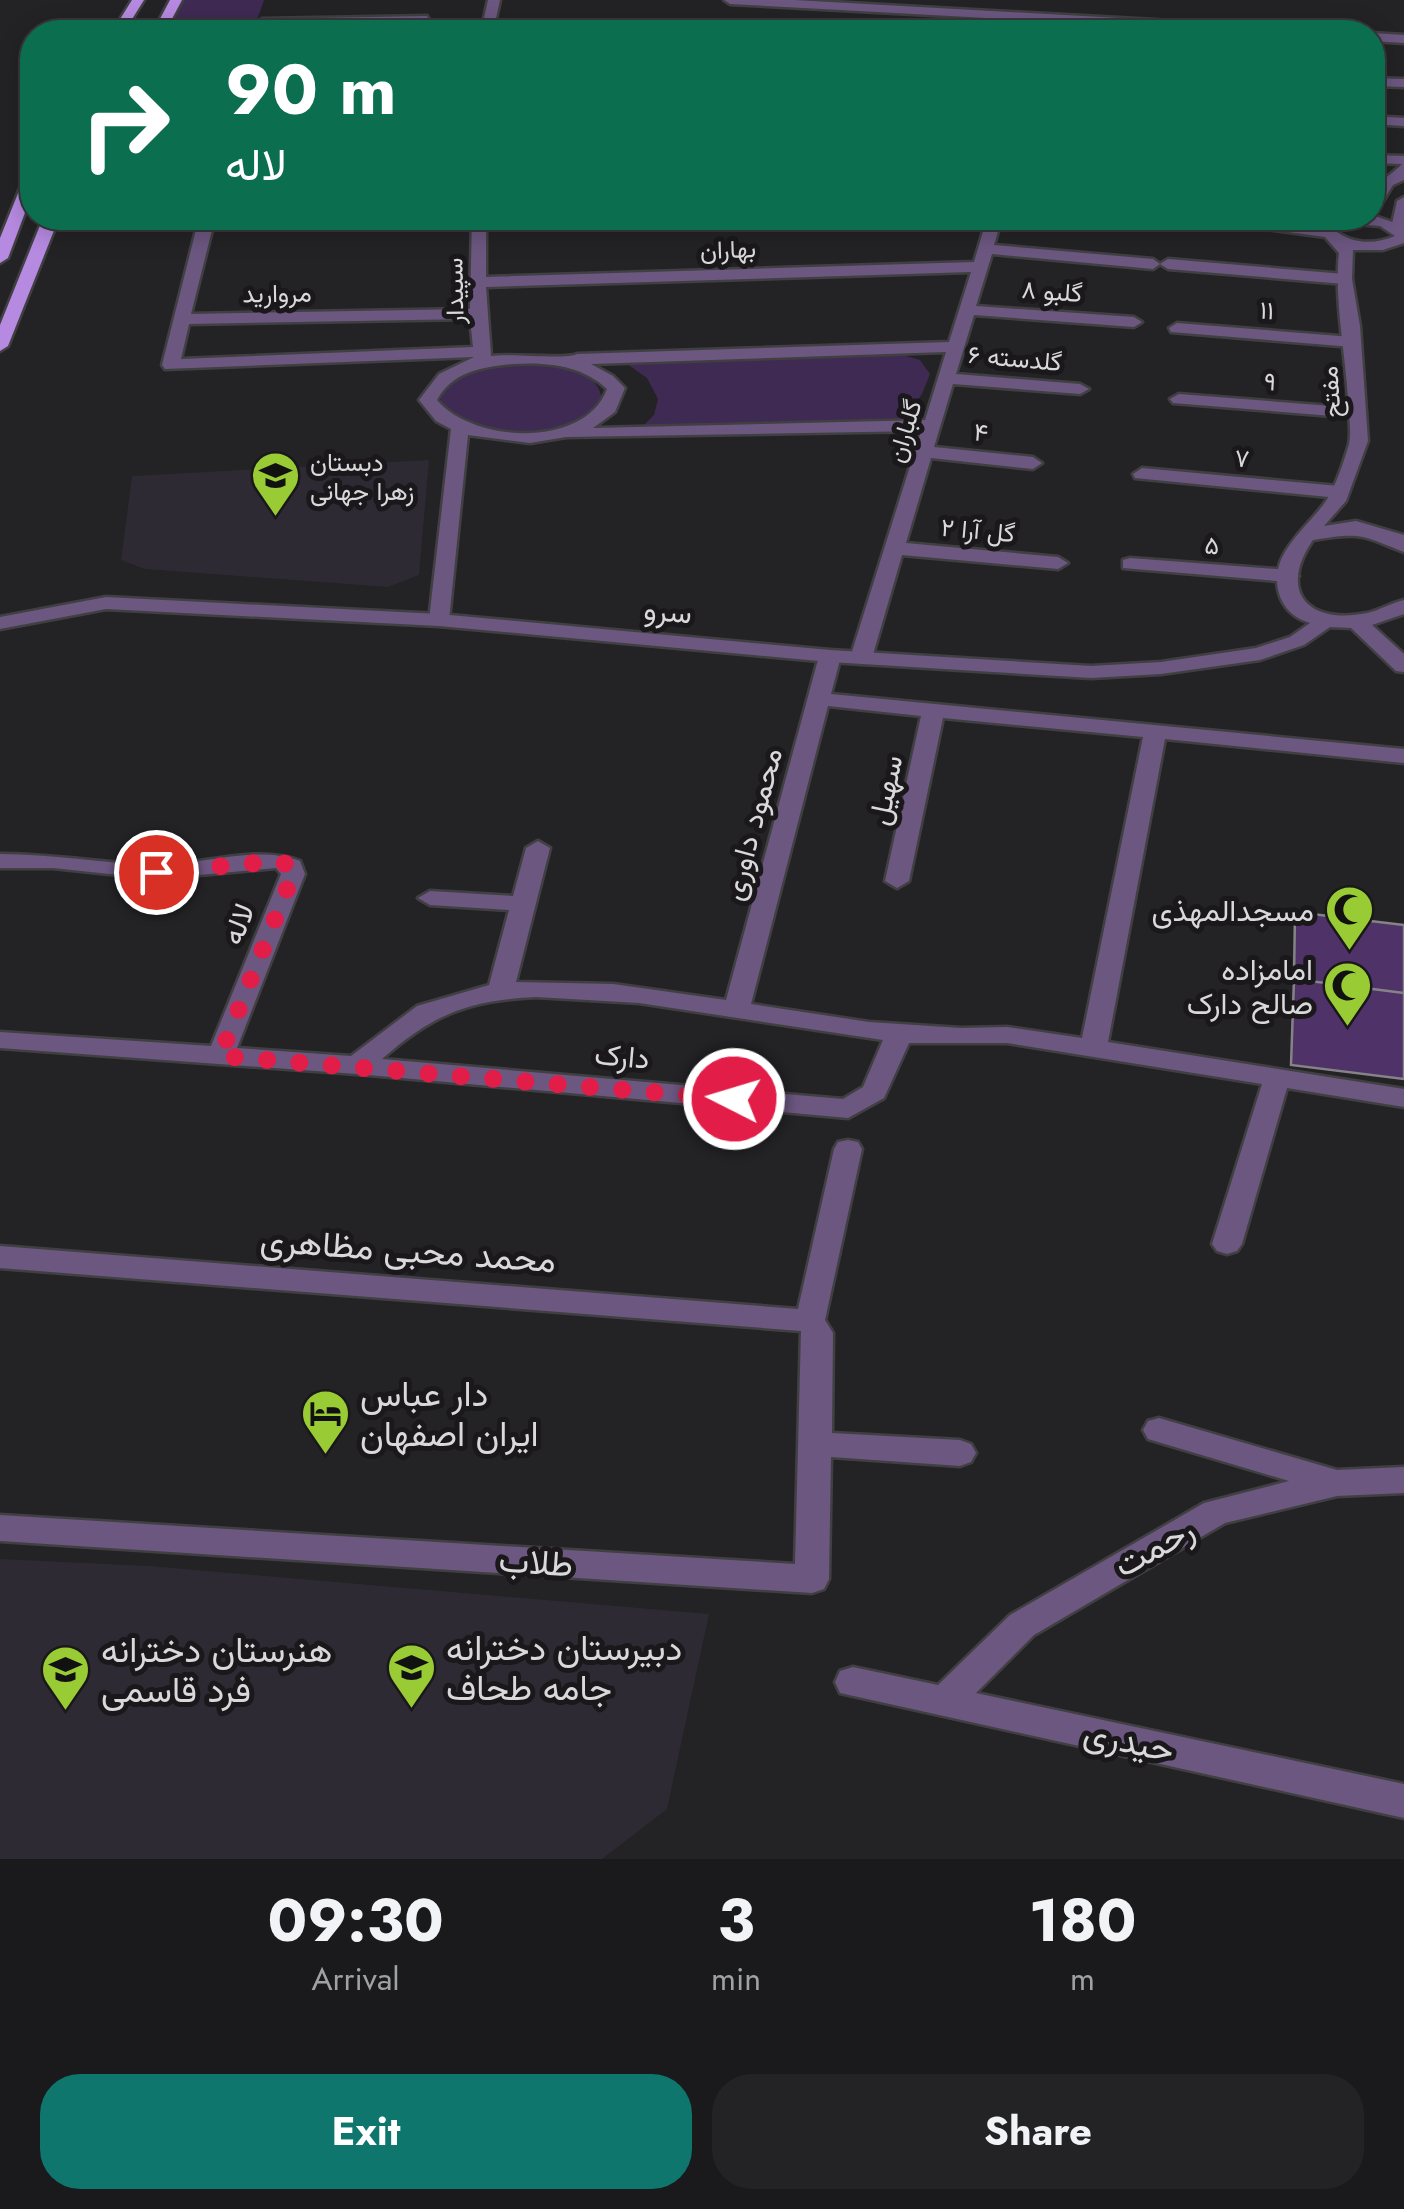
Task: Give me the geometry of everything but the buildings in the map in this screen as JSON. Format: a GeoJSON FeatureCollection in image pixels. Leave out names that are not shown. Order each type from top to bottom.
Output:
{"type":"FeatureCollection","features":[{"type":"Feature","properties":{"kind":"main road"},"geometry":{"type":"LineString","coordinates":[[0,258],[20,207]]}},
{"type":"Feature","properties":{"kind":"main road"},"geometry":{"type":"LineString","coordinates":[[0,346],[45,230]]}},
{"type":"Feature","properties":{"kind":"street"},"geometry":{"type":"LineString","coordinates":[[730,0],[980,20]]}},
{"type":"Feature","properties":{"kind":"street"},"geometry":{"type":"LineString","coordinates":[[1298,230],[1370,246],[1402,237],[1404,201]]}},
{"type":"Feature","properties":{"kind":"street"},"geometry":{"type":"LineString","coordinates":[[204,230],[171,364],[558,360],[954,347]]}},
{"type":"Feature","properties":{"kind":"street","name":"سپیدار"},"geometry":{"type":"LineString","coordinates":[[478,230],[482,358]]}},
{"type":"Feature","properties":{"kind":"street","name":"گلباران"},"geometry":{"type":"LineString","coordinates":[[861,658],[991,230]]}},
{"type":"Feature","properties":{"kind":"street"},"geometry":{"type":"LineString","coordinates":[[1328,230],[1329,235]]}},
{"type":"Feature","properties":{"kind":"street","name":"مفتح"},"geometry":{"type":"LineString","coordinates":[[1290,576],[1289,562],[1338,492],[1359,441],[1344,279],[1347,252],[1329,235]]}},
{"type":"Feature","properties":{"kind":"street","name":"بهاران"},"geometry":{"type":"LineString","coordinates":[[478,282],[982,258],[1160,264],[1344,279]]}},
{"type":"Feature","properties":{"kind":"street","name":"گلبو ۸"},"geometry":{"type":"LineString","coordinates":[[966,310],[1134,322]]}},
{"type":"Feature","properties":{"kind":"street","name":"مروارید"},"geometry":{"type":"LineString","coordinates":[[182,320],[478,314]]}},
{"type":"Feature","properties":{"kind":"street","name":"۱۱"},"geometry":{"type":"LineString","coordinates":[[1177,328],[1352,342]]}},
{"type":"Feature","properties":{"kind":"street"},"geometry":{"type":"LineString","coordinates":[[482,358],[446,376],[432,387],[428,400],[432,412],[460,428],[496,436],[933,426]]}},
{"type":"Feature","properties":{"kind":"street"},"geometry":{"type":"LineString","coordinates":[[546,435],[583,426],[605,415],[616,402],[616,388],[605,376],[558,360]]}},
{"type":"Feature","properties":{"kind":"street","name":"گلدسته ۶"},"geometry":{"type":"LineString","coordinates":[[946,378],[1080,389]]}},
{"type":"Feature","properties":{"kind":"street","name":"۹"},"geometry":{"type":"LineString","coordinates":[[1179,398],[1357,413]]}},
{"type":"Feature","properties":{"kind":"street"},"geometry":{"type":"LineString","coordinates":[[439,620],[460,428]]}},
{"type":"Feature","properties":{"kind":"street","name":"۴"},"geometry":{"type":"LineString","coordinates":[[924,452],[1033,462]]}},
{"type":"Feature","properties":{"kind":"street","name":"۷"},"geometry":{"type":"LineString","coordinates":[[1142,474],[1338,492]]}},
{"type":"Feature","properties":{"kind":"street"},"geometry":{"type":"LineString","coordinates":[[1306,535],[1356,526],[1404,542]]}},
{"type":"Feature","properties":{"kind":"street","name":"گل آرا ۲"},"geometry":{"type":"LineString","coordinates":[[894,548],[1058,562]]}},
{"type":"Feature","properties":{"kind":"street","name":"۵"},"geometry":{"type":"LineString","coordinates":[[1130,564],[1290,576]]}},
{"type":"Feature","properties":{"kind":"street"},"geometry":{"type":"LineString","coordinates":[[1290,576],[1289,594],[1298,609],[1323,622],[1359,624],[1404,606]]}},
{"type":"Feature","properties":{"kind":"street","name":"سرو"},"geometry":{"type":"LineString","coordinates":[[0,623],[106,602],[439,620],[830,656],[1091,672],[1160,668],[1260,654],[1297,641],[1323,622]]}},
{"type":"Feature","properties":{"kind":"street"},"geometry":{"type":"LineString","coordinates":[[1359,624],[1404,666]]}},
{"type":"Feature","properties":{"kind":"street","name":"محمود داوری"},"geometry":{"type":"LineString","coordinates":[[737,1008],[830,656]]}},
{"type":"Feature","properties":{"kind":"street"},"geometry":{"type":"LineString","coordinates":[[818,699],[1404,756]]}},
{"type":"Feature","properties":{"kind":"street","name":"سهیل"},"geometry":{"type":"LineString","coordinates":[[896,881],[933,710]]}},
{"type":"Feature","properties":{"kind":"street"},"geometry":{"type":"LineString","coordinates":[[1093,1049],[1155,733]]}},
{"type":"Feature","properties":{"kind":"street"},"geometry":{"type":"LineString","coordinates":[[501,988],[538,848]]}},
{"type":"Feature","properties":{"kind":"street","name":"لاله"},"geometry":{"type":"LineString","coordinates":[[0,860],[54,861],[156,872],[278,861],[292,866],[293,874],[220,1056]]}},
{"type":"Feature","properties":{"kind":"street"},"geometry":{"type":"LineString","coordinates":[[430,898],[524,904]]}},
{"type":"Feature","properties":{"kind":"street","name":"دارک"},"geometry":{"type":"LineString","coordinates":[[357,1065],[432,1008],[501,988],[592,990],[737,1008],[899,1035],[959,1039],[1008,1035],[1404,1098]]}},
{"type":"Feature","properties":{"kind":"street","name":"دارک"},"geometry":{"type":"LineString","coordinates":[[0,1040],[357,1065],[848,1109],[874,1092],[899,1035]]}},
{"type":"Feature","properties":{"kind":"street"},"geometry":{"type":"LineString","coordinates":[[1226,1244],[1277,1078]]}},
{"type":"Feature","properties":{"kind":"street"},"geometry":{"type":"LineString","coordinates":[[810,1320],[848,1149]]}},
{"type":"Feature","properties":{"kind":"street","name":"محمد محبی مظاهری"},"geometry":{"type":"LineString","coordinates":[[0,1257],[810,1320]]}},
{"type":"Feature","properties":{"kind":"street","name":"طلاب"},"geometry":{"type":"LineString","coordinates":[[0,1528],[812,1579],[818,1333],[810,1320]]}},
{"type":"Feature","properties":{"kind":"street"},"geometry":{"type":"LineString","coordinates":[[1159,1430],[1337,1483]]}},
{"type":"Feature","properties":{"kind":"street"},"geometry":{"type":"LineString","coordinates":[[815,1444],[960,1453]]}},
{"type":"Feature","properties":{"kind":"street","name":"رحمت"},"geometry":{"type":"LineString","coordinates":[[944,1702],[1022,1624],[1216,1512],[1337,1483],[1404,1480]]}},
{"type":"Feature","properties":{"kind":"street","name":"حیدری"},"geometry":{"type":"LineString","coordinates":[[853,1682],[1404,1801]]}},
{"type":"Feature","properties":{"kind":"shaded area"},"geometry":{"type":"Polygon","coordinates":[[[176,0],[264,0],[257,20],[165,20],[176,0]]]}},
{"type":"Feature","properties":{"kind":"shaded area"},"geometry":{"type":"Polygon","coordinates":[[[899,354],[920,360],[930,374],[922,394],[904,419],[642,427],[654,415],[658,399],[647,378],[627,364],[899,354]]]}},
{"type":"Feature","properties":{"kind":"shaded area"},"geometry":{"type":"Polygon","coordinates":[[[523,364],[582,373],[598,388],[602,399],[589,413],[570,423],[520,433],[471,426],[452,416],[440,401],[445,390],[463,375],[523,364]]]}},
{"type":"Feature","properties":{"kind":"shaded area","name":"دبستان زهرا جهانی"},"geometry":{"type":"Polygon","coordinates":[[[429,460],[419,575],[388,587],[145,569],[121,560],[132,476],[429,460]]]}},
{"type":"Feature","properties":{"kind":"shaded area","name":"دبیرستان دخترانه جامه طحاف"},"geometry":{"type":"Polygon","coordinates":[[[0,1559],[149,1566],[709,1614],[667,1809],[602,1859],[0,1859],[0,1559]]]}},
{"type":"Feature","properties":{"kind":"place","name":"دبستان زهرا جهانی"},"geometry":{"type":"Point","coordinates":[275,518]}},
{"type":"Feature","properties":{"kind":"place","name":"مسجدالمهذی"},"geometry":{"type":"Point","coordinates":[1349,952]}},
{"type":"Feature","properties":{"kind":"place","name":"امامزاده صالح دارک"},"geometry":{"type":"Point","coordinates":[1348,1028]}},
{"type":"Feature","properties":{"kind":"place","name":"دار عباس ایران اصفهان"},"geometry":{"type":"Point","coordinates":[325,1456]}},
{"type":"Feature","properties":{"kind":"place","name":"دبیرستان دخترانه جامه طحاف"},"geometry":{"type":"Point","coordinates":[411,1710]}},
{"type":"Feature","properties":{"kind":"place","name":"هنرستان دخترانه فرد قاسمی"},"geometry":{"type":"Point","coordinates":[66,1712]}},
{"type":"Feature","properties":{"kind":"route"},"geometry":{"type":"LineString","coordinates":[[156,872],[278,861],[292,866],[293,874],[220,1056],[734,1099]]}}]}
